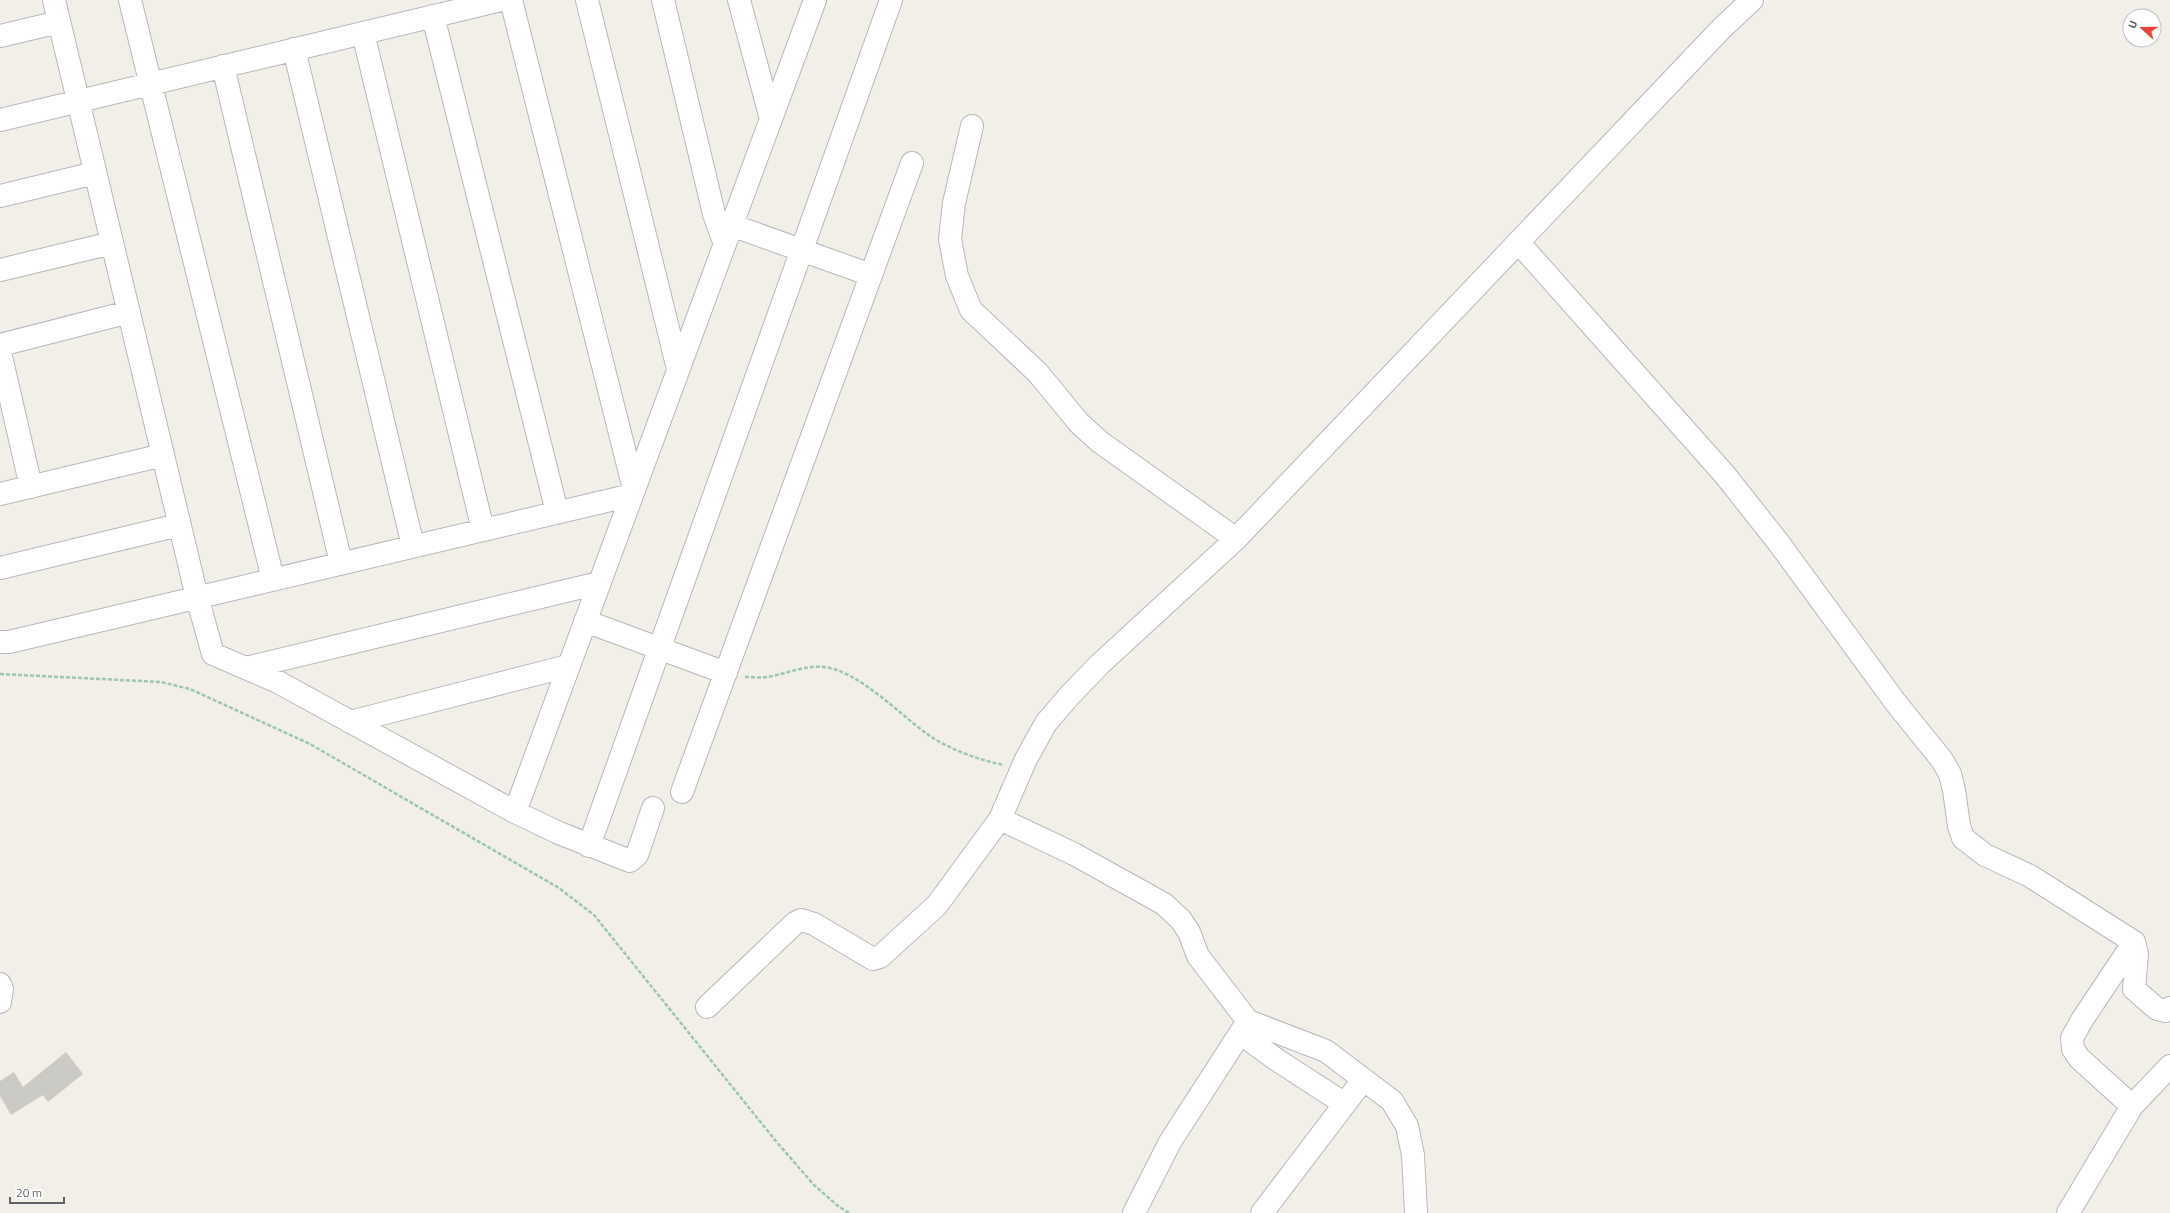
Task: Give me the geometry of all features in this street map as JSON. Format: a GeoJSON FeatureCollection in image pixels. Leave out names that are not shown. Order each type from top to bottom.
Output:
{"type":"FeatureCollection","features":[{"type":"Feature","properties":{"kind":"street"},"geometry":{"type":"LineString","coordinates":[[54,0],[197,597],[213,654],[278,682],[515,812],[589,846],[630,860],[634,859],[653,808]]}},
{"type":"Feature","properties":{"kind":"street"},"geometry":{"type":"LineString","coordinates":[[131,0],[273,579]]}},
{"type":"Feature","properties":{"kind":"street"},"geometry":{"type":"LineString","coordinates":[[0,120],[501,0]]}},
{"type":"Feature","properties":{"kind":"street"},"geometry":{"type":"LineString","coordinates":[[511,0],[633,492]]}},
{"type":"Feature","properties":{"kind":"street"},"geometry":{"type":"LineString","coordinates":[[587,0],[678,369]]}},
{"type":"Feature","properties":{"kind":"street"},"geometry":{"type":"LineString","coordinates":[[663,0],[714,214],[727,234],[802,250],[871,275]]}},
{"type":"Feature","properties":{"kind":"street"},"geometry":{"type":"LineString","coordinates":[[739,0],[771,119]]}},
{"type":"Feature","properties":{"kind":"street"},"geometry":{"type":"LineString","coordinates":[[515,812],[727,234],[815,0]]}},
{"type":"Feature","properties":{"kind":"street"},"geometry":{"type":"LineString","coordinates":[[589,846],[891,0]]}},
{"type":"Feature","properties":{"kind":"street"},"geometry":{"type":"LineString","coordinates":[[707,1007],[795,923],[801,920],[814,924],[868,958],[880,957],[937,905],[1000,819],[1022,768],[1046,723],[1070,695],[1100,664],[1236,539],[1519,244],[1722,28],[1752,0]]}},
{"type":"Feature","properties":{"kind":"street"},"geometry":{"type":"LineString","coordinates":[[433,16],[557,512]]}},
{"type":"Feature","properties":{"kind":"street"},"geometry":{"type":"LineString","coordinates":[[0,36],[59,22]]}},
{"type":"Feature","properties":{"kind":"street"},"geometry":{"type":"LineString","coordinates":[[363,33],[483,530]]}},
{"type":"Feature","properties":{"kind":"street"},"geometry":{"type":"LineString","coordinates":[[294,49],[413,546]]}},
{"type":"Feature","properties":{"kind":"street"},"geometry":{"type":"LineString","coordinates":[[223,66],[341,563]]}},
{"type":"Feature","properties":{"kind":"street"},"geometry":{"type":"LineString","coordinates":[[972,126],[954,203],[950,239],[957,276],[971,310],[1038,373],[1078,423],[1100,442],[1236,539]]}},
{"type":"Feature","properties":{"kind":"street"},"geometry":{"type":"LineString","coordinates":[[682,792],[912,163]]}},
{"type":"Feature","properties":{"kind":"street"},"geometry":{"type":"LineString","coordinates":[[0,196],[95,173]]}},
{"type":"Feature","properties":{"kind":"street"},"geometry":{"type":"LineString","coordinates":[[0,270],[112,242]]}},
{"type":"Feature","properties":{"kind":"street"},"geometry":{"type":"LineString","coordinates":[[1519,244],[1725,475],[1778,542],[1896,704],[1942,760],[1950,774],[1953,784],[1959,826],[1963,838],[1985,855],[2030,876],[2134,942],[2137,954],[2134,989],[2157,1009],[2169,1011]]}},
{"type":"Feature","properties":{"kind":"street"},"geometry":{"type":"LineString","coordinates":[[0,344],[129,312]]}},
{"type":"Feature","properties":{"kind":"street"},"geometry":{"type":"LineString","coordinates":[[0,352],[8,418],[32,487]]}},
{"type":"Feature","properties":{"kind":"street"},"geometry":{"type":"LineString","coordinates":[[0,494],[163,455]]}},
{"type":"Feature","properties":{"kind":"street"},"geometry":{"type":"LineString","coordinates":[[0,642],[9,642],[483,530],[633,492]]}},
{"type":"Feature","properties":{"kind":"street"},"geometry":{"type":"LineString","coordinates":[[0,568],[180,525]]}},
{"type":"Feature","properties":{"kind":"street"},"geometry":{"type":"LineString","coordinates":[[246,668],[599,583]]}},
{"type":"Feature","properties":{"kind":"street"},"geometry":{"type":"LineString","coordinates":[[585,621],[726,673]]}},
{"type":"Feature","properties":{"kind":"street"},"geometry":{"type":"LineString","coordinates":[[350,722],[568,666]]}},
{"type":"Feature","properties":{"kind":"street"},"geometry":{"type":"LineString","coordinates":[[1000,819],[1074,854],[1164,904],[1181,920],[1189,932],[1198,956],[1244,1027],[1278,1060],[1345,1104]]}},
{"type":"Feature","properties":{"kind":"street"},"geometry":{"type":"LineString","coordinates":[[2132,1106],[2079,1058],[2073,1050],[2072,1038],[2082,1020],[2134,942]]}},
{"type":"Feature","properties":{"kind":"street"},"geometry":{"type":"LineString","coordinates":[[0,984],[2,989],[0,1002]]}},
{"type":"Feature","properties":{"kind":"street"},"geometry":{"type":"LineString","coordinates":[[1244,1027],[1326,1051],[1392,1101],[1407,1126],[1413,1155],[1416,1213]]}},
{"type":"Feature","properties":{"kind":"street"},"geometry":{"type":"LineString","coordinates":[[1134,1213],[1170,1142],[1244,1027]]}},
{"type":"Feature","properties":{"kind":"street"},"geometry":{"type":"LineString","coordinates":[[2068,1213],[2132,1106],[2170,1066]]}},
{"type":"Feature","properties":{"kind":"street"},"geometry":{"type":"LineString","coordinates":[[1262,1213],[1363,1080]]}},
{"type":"Feature","properties":{"kind":"path"},"geometry":{"type":"LineString","coordinates":[[726,673],[742,677],[767,677],[801,668],[823,667],[842,671],[879,696],[932,737],[961,751],[997,764],[1022,768]]}},
{"type":"Feature","properties":{"kind":"path"},"geometry":{"type":"LineString","coordinates":[[0,674],[166,683],[190,689],[310,744],[559,888],[594,915],[775,1140],[814,1185],[838,1206],[849,1213]]}},
{"type":"Feature","properties":{"kind":"building"},"geometry":{"type":"Polygon","coordinates":[[[66,1052],[83,1074],[48,1102],[43,1095],[11,1115],[0,1096],[0,1081],[14,1072],[23,1087],[66,1052]]]}}]}
